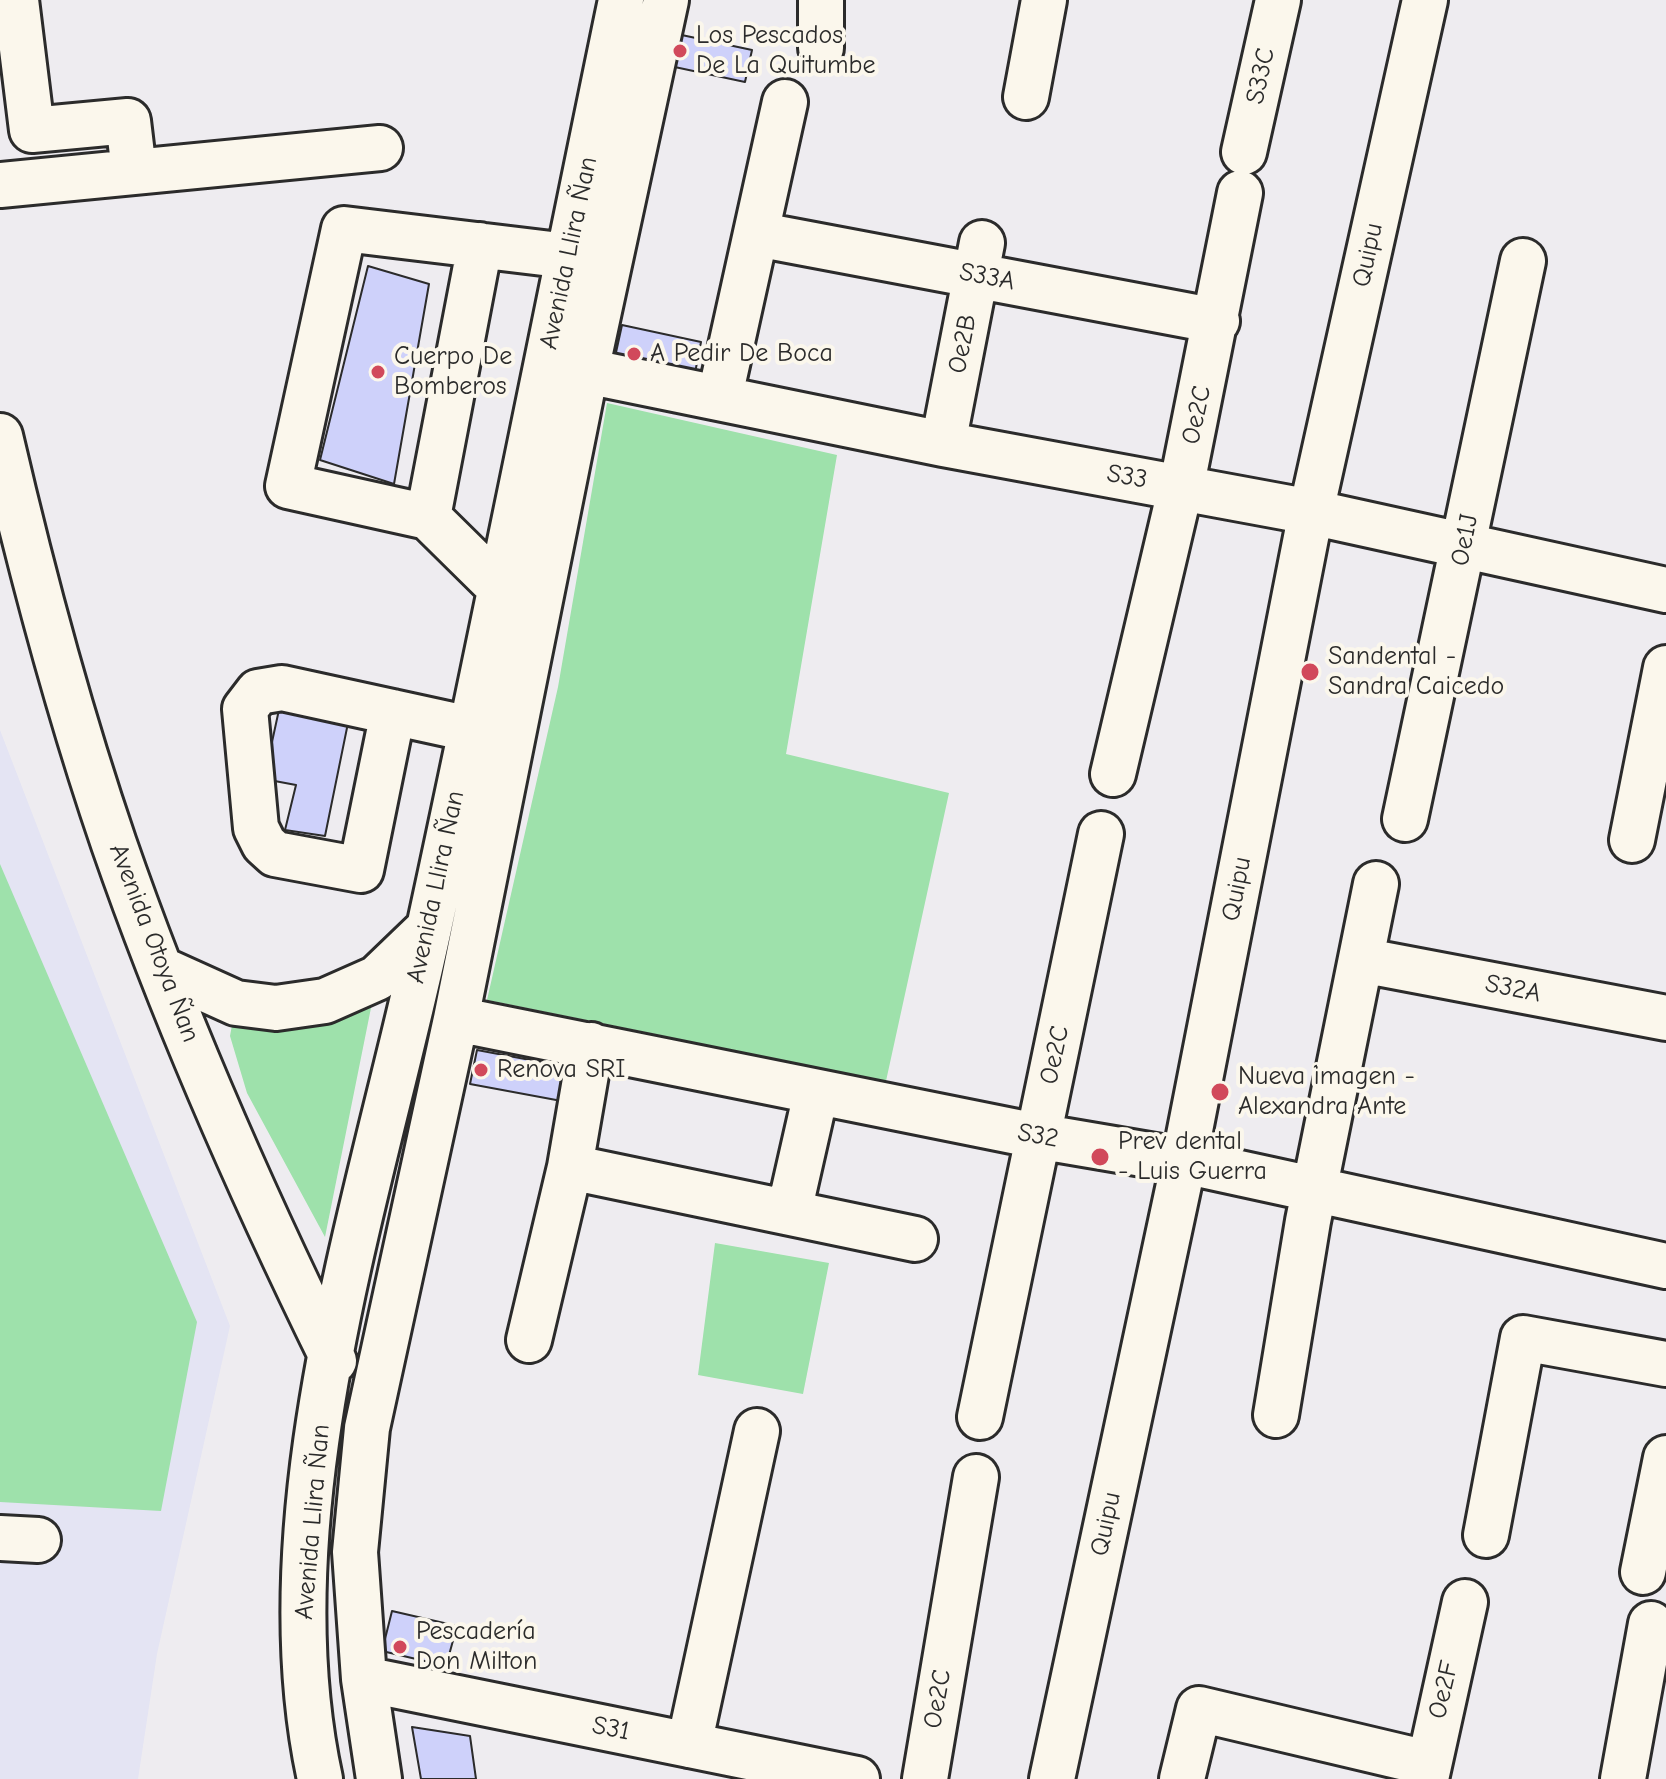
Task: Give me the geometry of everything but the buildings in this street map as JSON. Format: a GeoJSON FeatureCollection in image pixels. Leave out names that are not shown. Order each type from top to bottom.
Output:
{"type":"FeatureCollection","features":[{"type":"Feature","properties":{"kind":"street"},"geometry":{"type":"LineString","coordinates":[[16,0],[32,130],[128,121],[134,171]]}},
{"type":"Feature","properties":{"kind":"street","name":"Avenida Llira Ñan"},"geometry":{"type":"LineString","coordinates":[[379,1779],[364,1679],[355,1552],[367,1428],[456,1019],[586,371],[588,261],[621,0]]}},
{"type":"Feature","properties":{"kind":"street","name":"Avenida Llira Ñan"},"geometry":{"type":"LineString","coordinates":[[320,1779],[303,1668],[302,1587],[331,1354],[429,928],[499,587],[588,261],[666,0]]}},
{"type":"Feature","properties":{"kind":"street"},"geometry":{"type":"LineString","coordinates":[[821,0],[821,48]]}},
{"type":"Feature","properties":{"kind":"street"},"geometry":{"type":"LineString","coordinates":[[1026,97],[1044,0]]}},
{"type":"Feature","properties":{"kind":"street","name":"S33C"},"geometry":{"type":"LineString","coordinates":[[1242,173],[1278,0]]}},
{"type":"Feature","properties":{"kind":"street","name":"Quipu"},"geometry":{"type":"LineString","coordinates":[[1052,1779],[1184,1161],[1311,512],[1425,0]]}},
{"type":"Feature","properties":{"kind":"street"},"geometry":{"type":"LineString","coordinates":[[720,396],[785,102]]}},
{"type":"Feature","properties":{"kind":"street"},"geometry":{"type":"LineString","coordinates":[[0,185],[380,148]]}},
{"type":"Feature","properties":{"kind":"street","name":"Oe2C"},"geometry":{"type":"LineString","coordinates":[[1113,774],[1217,321],[1242,173]]}},
{"type":"Feature","properties":{"kind":"street"},"geometry":{"type":"LineString","coordinates":[[499,587],[428,517],[288,486],[344,229],[588,261]]}},
{"type":"Feature","properties":{"kind":"street","name":"S33A"},"geometry":{"type":"LineString","coordinates":[[756,234],[979,259],[1217,321]]}},
{"type":"Feature","properties":{"kind":"street"},"geometry":{"type":"LineString","coordinates":[[428,517],[480,245]]}},
{"type":"Feature","properties":{"kind":"street","name":"Oe2B"},"geometry":{"type":"LineString","coordinates":[[943,444],[979,259]]}},
{"type":"Feature","properties":{"kind":"street","name":"Oe1J"},"geometry":{"type":"LineString","coordinates":[[1405,819],[1523,261]]}},
{"type":"Feature","properties":{"kind":"street","name":"S33"},"geometry":{"type":"LineString","coordinates":[[586,371],[943,444],[1311,512],[1463,548],[1666,590]]}},
{"type":"Feature","properties":{"kind":"street","name":"Avenida Otoya Ñan"},"geometry":{"type":"LineString","coordinates":[[0,436],[33,578],[115,845],[227,1129],[367,1428]]}},
{"type":"Feature","properties":{"kind":"street"},"geometry":{"type":"LineString","coordinates":[[1632,840],[1666,668]]}},
{"type":"Feature","properties":{"kind":"street"},"geometry":{"type":"LineString","coordinates":[[393,712],[361,870],[275,854],[264,844],[256,828],[245,709],[258,692],[282,688],[393,712],[470,729]]}},
{"type":"Feature","properties":{"kind":"street","name":"Oe2C"},"geometry":{"type":"LineString","coordinates":[[980,1417],[1101,834]]}},
{"type":"Feature","properties":{"kind":"street"},"geometry":{"type":"LineString","coordinates":[[1276,1415],[1315,1189],[1376,884]]}},
{"type":"Feature","properties":{"kind":"street"},"geometry":{"type":"LineString","coordinates":[[163,970],[236,1003],[276,1008],[325,1001],[377,978],[429,928]]}},
{"type":"Feature","properties":{"kind":"street","name":"S32A"},"geometry":{"type":"LineString","coordinates":[[1361,960],[1666,1018]]}},
{"type":"Feature","properties":{"kind":"street","name":"S32"},"geometry":{"type":"LineString","coordinates":[[456,1019],[816,1093],[1184,1161],[1666,1266]]}},
{"type":"Feature","properties":{"kind":"street"},"geometry":{"type":"LineString","coordinates":[[529,1340],[570,1167],[591,1045]]}},
{"type":"Feature","properties":{"kind":"street"},"geometry":{"type":"LineString","coordinates":[[789,1212],[816,1093]]}},
{"type":"Feature","properties":{"kind":"street"},"geometry":{"type":"LineString","coordinates":[[570,1167],[915,1239]]}},
{"type":"Feature","properties":{"kind":"street"},"geometry":{"type":"LineString","coordinates":[[1486,1535],[1523,1338],[1666,1364]]}},
{"type":"Feature","properties":{"kind":"street"},"geometry":{"type":"LineString","coordinates":[[689,1745],[757,1431]]}},
{"type":"Feature","properties":{"kind":"street"},"geometry":{"type":"LineString","coordinates":[[1643,1572],[1666,1458]]}},
{"type":"Feature","properties":{"kind":"street","name":"Oe2C"},"geometry":{"type":"LineString","coordinates":[[925,1779],[976,1477]]}},
{"type":"Feature","properties":{"kind":"street","name":"Oe2F"},"geometry":{"type":"LineString","coordinates":[[1426,1771],[1465,1602]]}},
{"type":"Feature","properties":{"kind":"street"},"geometry":{"type":"LineString","coordinates":[[1623,1779],[1651,1624]]}},
{"type":"Feature","properties":{"kind":"street","name":"S31"},"geometry":{"type":"LineString","coordinates":[[364,1679],[857,1779]]}},
{"type":"Feature","properties":{"kind":"street"},"geometry":{"type":"LineString","coordinates":[[1182,1779],[1199,1709],[1426,1771]]}},
{"type":"Feature","properties":{"kind":"shaded area"},"geometry":{"type":"Polygon","coordinates":[[[0,730],[230,1326],[157,1654],[138,1779],[0,1779],[0,730]]]}},
{"type":"Feature","properties":{"kind":"green space"},"geometry":{"type":"Polygon","coordinates":[[[607,403],[837,455],[786,754],[949,793],[886,1081],[487,1000],[558,687],[607,403]]]}},
{"type":"Feature","properties":{"kind":"green space"},"geometry":{"type":"Polygon","coordinates":[[[0,864],[197,1322],[161,1511],[0,1502],[0,864]]]}},
{"type":"Feature","properties":{"kind":"green space"},"geometry":{"type":"Polygon","coordinates":[[[377,978],[325,1237],[247,1093],[230,1036],[236,1003],[377,978]]]}},
{"type":"Feature","properties":{"kind":"green space"},"geometry":{"type":"Polygon","coordinates":[[[715,1243],[829,1263],[803,1394],[698,1375],[715,1243]]]}},
{"type":"Feature","properties":{"kind":"place","name":"Los Pescados De La Quitumbe"},"geometry":{"type":"Point","coordinates":[680,51]}},
{"type":"Feature","properties":{"kind":"place","name":"A Pedir De Boca"},"geometry":{"type":"Point","coordinates":[634,354]}},
{"type":"Feature","properties":{"kind":"place","name":"Cuerpo De Bomberos"},"geometry":{"type":"Point","coordinates":[378,372]}},
{"type":"Feature","properties":{"kind":"place","name":"Sandental - Sandra Caicedo"},"geometry":{"type":"Point","coordinates":[1310,672]}},
{"type":"Feature","properties":{"kind":"place","name":"Renova SRI"},"geometry":{"type":"Point","coordinates":[481,1070]}},
{"type":"Feature","properties":{"kind":"place","name":"Nueva imagen - Alexandra Ante"},"geometry":{"type":"Point","coordinates":[1220,1092]}},
{"type":"Feature","properties":{"kind":"place","name":"Prev dental - Luis Guerra"},"geometry":{"type":"Point","coordinates":[1100,1157]}},
{"type":"Feature","properties":{"kind":"place","name":"Pescadería Don Milton"},"geometry":{"type":"Point","coordinates":[400,1647]}}]}
